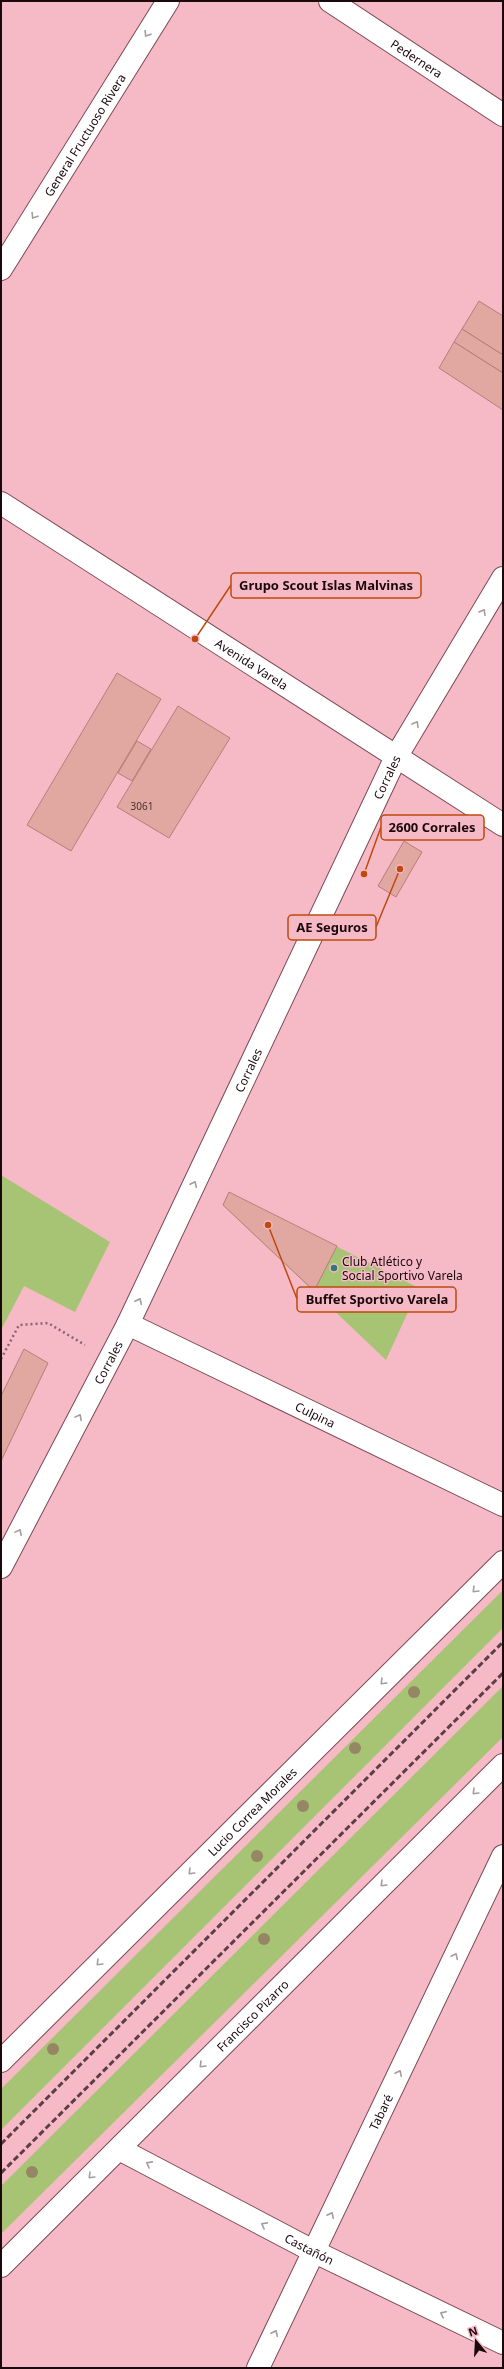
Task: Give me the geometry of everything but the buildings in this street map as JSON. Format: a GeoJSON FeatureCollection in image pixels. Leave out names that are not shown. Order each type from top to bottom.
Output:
{"type":"FeatureCollection","features":[{"type":"Feature","properties":{"kind":"street","name":"General Fructuoso Rivera"},"geometry":{"type":"LineString","coordinates":[[1,269],[168,1]]}},
{"type":"Feature","properties":{"kind":"street","name":"Pedernera"},"geometry":{"type":"LineString","coordinates":[[330,1],[503,115]]}},
{"type":"Feature","properties":{"kind":"street","name":"Avenida Varela"},"geometry":{"type":"LineString","coordinates":[[1,503],[503,825]]}},
{"type":"Feature","properties":{"kind":"street","name":"Corrales"},"geometry":{"type":"LineString","coordinates":[[1,1567],[128,1324],[396,757],[503,578]]}},
{"type":"Feature","properties":{"kind":"street","name":"Culpina"},"geometry":{"type":"LineString","coordinates":[[128,1324],[503,1505]]}},
{"type":"Feature","properties":{"kind":"street","name":"Lucio Correa Morales"},"geometry":{"type":"LineString","coordinates":[[1,2061],[503,1562]]}},
{"type":"Feature","properties":{"kind":"street","name":"Francisco Pizarro"},"geometry":{"type":"LineString","coordinates":[[1,2266],[503,1765]]}},
{"type":"Feature","properties":{"kind":"street","name":"Tabaré"},"geometry":{"type":"LineString","coordinates":[[258,2368],[503,1856]]}},
{"type":"Feature","properties":{"kind":"street","name":"Castañón"},"geometry":{"type":"LineString","coordinates":[[119,2149],[313,2252],[503,2343]]}},
{"type":"Feature","properties":{"kind":"path"},"geometry":{"type":"LineString","coordinates":[[1,1359],[19,1325],[48,1323],[110,1359]]}},
{"type":"Feature","properties":{"kind":"green space"},"geometry":{"type":"Polygon","coordinates":[[[1,1175],[110,1242],[75,1312],[24,1286],[1,1330],[1,1175]]]}},
{"type":"Feature","properties":{"kind":"green space","name":"Club Atlético y Social Sportivo Varela"},"geometry":{"type":"Polygon","coordinates":[[[229,1192],[419,1288],[386,1360],[223,1205],[229,1192]]]}},
{"type":"Feature","properties":{"kind":"green space"},"geometry":{"type":"Polygon","coordinates":[[[503,1590],[503,1628],[1,2130],[1,2089],[503,1590]]]}},
{"type":"Feature","properties":{"kind":"green space"},"geometry":{"type":"Polygon","coordinates":[[[503,1686],[503,1737],[1,2234],[1,2186],[503,1686]]]}},
{"type":"Feature","properties":{"kind":"railway"},"geometry":{"type":"LineString","coordinates":[[1,2144],[503,1642]]}},
{"type":"Feature","properties":{"kind":"railway"},"geometry":{"type":"LineString","coordinates":[[1,2173],[503,1673]]}},
{"type":"Feature","properties":{"kind":"place","name":"Grupo Scout Islas Malvinas"},"geometry":{"type":"Point","coordinates":[195,639]}},
{"type":"Feature","properties":{"kind":"place","name":"AE Seguros"},"geometry":{"type":"Point","coordinates":[400,869]}},
{"type":"Feature","properties":{"kind":"place","name":"2600 Corrales"},"geometry":{"type":"Point","coordinates":[364,874]}},
{"type":"Feature","properties":{"kind":"place","name":"Buffet Sportivo Varela"},"geometry":{"type":"Point","coordinates":[268,1225]}},
{"type":"Feature","properties":{"kind":"place","name":"Club Atlético y Social Sportivo Varela"},"geometry":{"type":"Point","coordinates":[334,1268]}}]}
